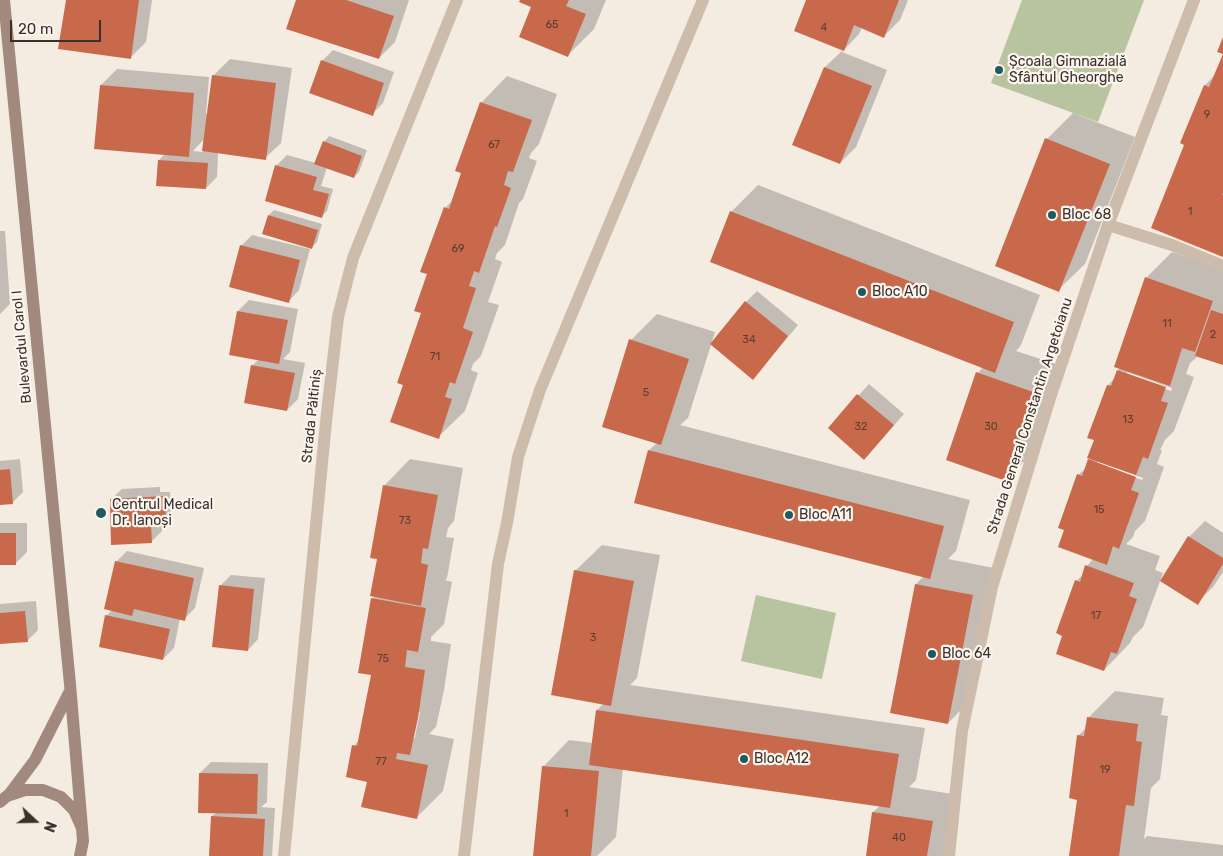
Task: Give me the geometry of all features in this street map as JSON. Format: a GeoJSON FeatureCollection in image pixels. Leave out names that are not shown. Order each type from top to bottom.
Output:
{"type":"FeatureCollection","features":[{"type":"Feature","properties":{"kind":"main road","name":"Bulevardul Carol I"},"geometry":{"type":"LineString","coordinates":[[4,0],[70,691],[83,841],[80,856]]}},
{"type":"Feature","properties":{"kind":"main road"},"geometry":{"type":"LineString","coordinates":[[2,800],[35,760],[70,691]]}},
{"type":"Feature","properties":{"kind":"main road"},"geometry":{"type":"LineString","coordinates":[[2,800],[25,790],[44,790],[61,797],[74,810],[82,828]]}},
{"type":"Feature","properties":{"kind":"street","name":"Strada Păltiniș"},"geometry":{"type":"LineString","coordinates":[[284,856],[325,429],[338,317],[353,258],[457,0]]}},
{"type":"Feature","properties":{"kind":"street"},"geometry":{"type":"LineString","coordinates":[[464,856],[498,564],[518,457],[540,390],[703,0]]}},
{"type":"Feature","properties":{"kind":"street","name":"Strada General Constantin Argetoianu"},"geometry":{"type":"LineString","coordinates":[[949,856],[962,731],[992,587],[1050,398],[1108,225],[1194,0]]}},
{"type":"Feature","properties":{"kind":"street"},"geometry":{"type":"LineString","coordinates":[[1108,225],[1172,245],[1223,266]]}},
{"type":"Feature","properties":{"kind":"green space"},"geometry":{"type":"Polygon","coordinates":[[[1022,0],[1144,0],[1098,122],[991,83],[1022,0]]]}},
{"type":"Feature","properties":{"kind":"green space"},"geometry":{"type":"Polygon","coordinates":[[[756,595],[836,613],[822,679],[741,661],[756,595]]]}},
{"type":"Feature","properties":{"kind":"building"},"geometry":{"type":"Polygon","coordinates":[[[66,0],[139,0],[131,59],[58,49],[66,0]]]}},
{"type":"Feature","properties":{"kind":"building"},"geometry":{"type":"Polygon","coordinates":[[[296,0],[346,0],[394,16],[379,59],[286,29],[296,0]]]}},
{"type":"Feature","properties":{"kind":"building"},"geometry":{"type":"Polygon","coordinates":[[[520,0],[569,0],[566,6],[586,14],[568,57],[519,37],[531,7],[519,2],[520,0]]]}},
{"type":"Feature","properties":{"kind":"building"},"geometry":{"type":"Polygon","coordinates":[[[806,0],[899,0],[884,38],[854,25],[844,51],[794,31],[806,0]]]}},
{"type":"Feature","properties":{"kind":"building"},"geometry":{"type":"Polygon","coordinates":[[[1223,37],[1223,54],[1217,52],[1223,37]]]}},
{"type":"Feature","properties":{"kind":"building"},"geometry":{"type":"Polygon","coordinates":[[[1223,54],[1223,257],[1151,228],[1184,145],[1180,143],[1204,85],[1209,87],[1223,54]]]}},
{"type":"Feature","properties":{"kind":"building"},"geometry":{"type":"Polygon","coordinates":[[[321,60],[384,83],[373,116],[309,93],[321,60]]]}},
{"type":"Feature","properties":{"kind":"building"},"geometry":{"type":"Polygon","coordinates":[[[824,67],[872,86],[840,164],[792,145],[824,67]]]}},
{"type":"Feature","properties":{"kind":"building"},"geometry":{"type":"Polygon","coordinates":[[[212,75],[276,83],[266,160],[202,151],[212,75]]]}},
{"type":"Feature","properties":{"kind":"building"},"geometry":{"type":"Polygon","coordinates":[[[100,85],[194,93],[189,157],[94,149],[100,85]]]}},
{"type":"Feature","properties":{"kind":"building"},"geometry":{"type":"Polygon","coordinates":[[[480,102],[532,120],[513,172],[508,171],[504,185],[511,188],[497,227],[495,226],[479,273],[474,271],[469,286],[476,288],[463,328],[473,332],[455,384],[450,382],[445,397],[452,399],[439,439],[390,422],[403,385],[397,383],[421,313],[414,311],[427,274],[420,272],[444,207],[449,209],[461,173],[455,171],[480,102]]]}},
{"type":"Feature","properties":{"kind":"building","name":"Bloc 68"},"geometry":{"type":"Polygon","coordinates":[[[1045,138],[1110,164],[1059,292],[995,266],[1045,138]]]}},
{"type":"Feature","properties":{"kind":"building"},"geometry":{"type":"Polygon","coordinates":[[[323,141],[362,156],[354,178],[314,164],[323,141]]]}},
{"type":"Feature","properties":{"kind":"building"},"geometry":{"type":"Polygon","coordinates":[[[158,160],[208,163],[206,189],[156,186],[158,160]]]}},
{"type":"Feature","properties":{"kind":"building"},"geometry":{"type":"Polygon","coordinates":[[[275,165],[317,177],[313,190],[329,194],[322,218],[265,201],[275,165]]]}},
{"type":"Feature","properties":{"kind":"building","name":"Bloc A10"},"geometry":{"type":"Polygon","coordinates":[[[730,211],[1014,322],[995,373],[710,262],[730,211]]]}},
{"type":"Feature","properties":{"kind":"building"},"geometry":{"type":"Polygon","coordinates":[[[268,215],[318,230],[312,249],[262,234],[268,215]]]}},
{"type":"Feature","properties":{"kind":"building"},"geometry":{"type":"Polygon","coordinates":[[[240,245],[300,260],[289,303],[229,287],[240,245]]]}},
{"type":"Feature","properties":{"kind":"building"},"geometry":{"type":"Polygon","coordinates":[[[1145,277],[1213,301],[1195,352],[1182,348],[1170,386],[1114,367],[1145,277]]]}},
{"type":"Feature","properties":{"kind":"building"},"geometry":{"type":"Polygon","coordinates":[[[745,301],[788,336],[753,380],[710,344],[745,301]]]}},
{"type":"Feature","properties":{"kind":"building"},"geometry":{"type":"Polygon","coordinates":[[[1211,310],[1223,314],[1223,365],[1195,356],[1211,310]]]}},
{"type":"Feature","properties":{"kind":"building"},"geometry":{"type":"Polygon","coordinates":[[[237,311],[288,320],[279,364],[229,355],[237,311]]]}},
{"type":"Feature","properties":{"kind":"building"},"geometry":{"type":"Polygon","coordinates":[[[629,339],[689,359],[661,445],[602,427],[629,339]]]}},
{"type":"Feature","properties":{"kind":"building"},"geometry":{"type":"Polygon","coordinates":[[[251,365],[295,373],[287,411],[244,403],[251,365]]]}},
{"type":"Feature","properties":{"kind":"building"},"geometry":{"type":"Polygon","coordinates":[[[1117,370],[1166,387],[1161,401],[1168,403],[1148,459],[1143,457],[1136,475],[1087,458],[1094,440],[1087,438],[1107,385],[1111,386],[1117,370]]]}},
{"type":"Feature","properties":{"kind":"building"},"geometry":{"type":"Polygon","coordinates":[[[976,372],[1036,393],[1006,481],[946,460],[976,372]]]}},
{"type":"Feature","properties":{"kind":"building"},"geometry":{"type":"Polygon","coordinates":[[[857,394],[894,425],[864,460],[828,428],[857,394]]]}},
{"type":"Feature","properties":{"kind":"building","name":"Bloc A11"},"geometry":{"type":"Polygon","coordinates":[[[648,450],[944,526],[930,579],[634,503],[648,450]]]}},
{"type":"Feature","properties":{"kind":"building"},"geometry":{"type":"Polygon","coordinates":[[[1088,459],[1136,477],[1131,490],[1139,493],[1119,549],[1113,546],[1107,565],[1058,547],[1064,530],[1058,528],[1077,474],[1082,476],[1088,459]]]}},
{"type":"Feature","properties":{"kind":"building"},"geometry":{"type":"Polygon","coordinates":[[[10,469],[13,504],[0,505],[0,470],[10,469]]]}},
{"type":"Feature","properties":{"kind":"building"},"geometry":{"type":"Polygon","coordinates":[[[383,485],[438,495],[428,549],[423,548],[421,563],[428,565],[421,606],[370,596],[377,559],[370,558],[383,485]]]}},
{"type":"Feature","properties":{"kind":"building"},"geometry":{"type":"Polygon","coordinates":[[[165,496],[166,524],[151,524],[152,543],[111,545],[110,499],[165,496]]]}},
{"type":"Feature","properties":{"kind":"building"},"geometry":{"type":"Polygon","coordinates":[[[0,533],[16,533],[16,565],[0,565],[0,533]]]}},
{"type":"Feature","properties":{"kind":"building"},"geometry":{"type":"Polygon","coordinates":[[[1188,536],[1223,558],[1223,564],[1198,605],[1160,581],[1188,536]]]}},
{"type":"Feature","properties":{"kind":"building"},"geometry":{"type":"Polygon","coordinates":[[[115,561],[194,578],[185,621],[134,609],[132,616],[104,609],[115,561]]]}},
{"type":"Feature","properties":{"kind":"building"},"geometry":{"type":"Polygon","coordinates":[[[1085,565],[1134,583],[1129,596],[1137,599],[1117,654],[1111,652],[1104,671],[1056,654],[1062,636],[1056,633],[1075,580],[1080,582],[1085,565]]]}},
{"type":"Feature","properties":{"kind":"building"},"geometry":{"type":"Polygon","coordinates":[[[574,570],[634,581],[611,706],[551,695],[574,570]]]}},
{"type":"Feature","properties":{"kind":"building","name":"Bloc 64"},"geometry":{"type":"Polygon","coordinates":[[[915,584],[973,595],[948,724],[890,713],[915,584]]]}},
{"type":"Feature","properties":{"kind":"building"},"geometry":{"type":"Polygon","coordinates":[[[219,585],[254,589],[248,651],[212,647],[219,585]]]}},
{"type":"Feature","properties":{"kind":"building"},"geometry":{"type":"Polygon","coordinates":[[[371,598],[426,608],[418,652],[407,650],[405,667],[425,670],[418,718],[410,755],[397,753],[396,759],[428,765],[417,819],[361,807],[367,782],[346,777],[352,745],[357,746],[371,675],[358,673],[371,598]]]}},
{"type":"Feature","properties":{"kind":"building"},"geometry":{"type":"Polygon","coordinates":[[[25,611],[28,642],[0,644],[0,613],[25,611]]]}},
{"type":"Feature","properties":{"kind":"building"},"geometry":{"type":"Polygon","coordinates":[[[105,615],[170,629],[163,660],[99,647],[105,615]]]}},
{"type":"Feature","properties":{"kind":"building","name":"Bloc A12"},"geometry":{"type":"Polygon","coordinates":[[[596,710],[899,754],[890,808],[589,765],[596,710]]]}},
{"type":"Feature","properties":{"kind":"building"},"geometry":{"type":"Polygon","coordinates":[[[1087,717],[1138,724],[1136,741],[1142,742],[1134,806],[1126,805],[1119,856],[1069,856],[1077,800],[1069,798],[1077,735],[1084,736],[1087,717]]]}},
{"type":"Feature","properties":{"kind":"building"},"geometry":{"type":"Polygon","coordinates":[[[542,766],[599,771],[591,856],[533,856],[542,766]]]}},
{"type":"Feature","properties":{"kind":"building"},"geometry":{"type":"Polygon","coordinates":[[[199,773],[258,774],[257,814],[198,813],[199,773]]]}},
{"type":"Feature","properties":{"kind":"building"},"geometry":{"type":"Polygon","coordinates":[[[872,812],[933,821],[927,856],[866,856],[872,812]]]}},
{"type":"Feature","properties":{"kind":"building"},"geometry":{"type":"Polygon","coordinates":[[[211,816],[265,819],[263,856],[209,856],[211,816]]]}},
{"type":"Feature","properties":{"kind":"place","name":"Școala Gimnazială Sfântul Gheorghe"},"geometry":{"type":"Point","coordinates":[999,70]}},
{"type":"Feature","properties":{"kind":"place","name":"Bloc 68"},"geometry":{"type":"Point","coordinates":[1052,215]}},
{"type":"Feature","properties":{"kind":"place","name":"Bloc A10"},"geometry":{"type":"Point","coordinates":[862,292]}},
{"type":"Feature","properties":{"kind":"place","name":"Centrul Medical Dr. Ianoși"},"geometry":{"type":"Point","coordinates":[101,513]}},
{"type":"Feature","properties":{"kind":"place","name":"Bloc A11"},"geometry":{"type":"Point","coordinates":[789,515]}},
{"type":"Feature","properties":{"kind":"place","name":"Bloc 64"},"geometry":{"type":"Point","coordinates":[932,654]}},
{"type":"Feature","properties":{"kind":"place","name":"Bloc A12"},"geometry":{"type":"Point","coordinates":[744,759]}}]}
